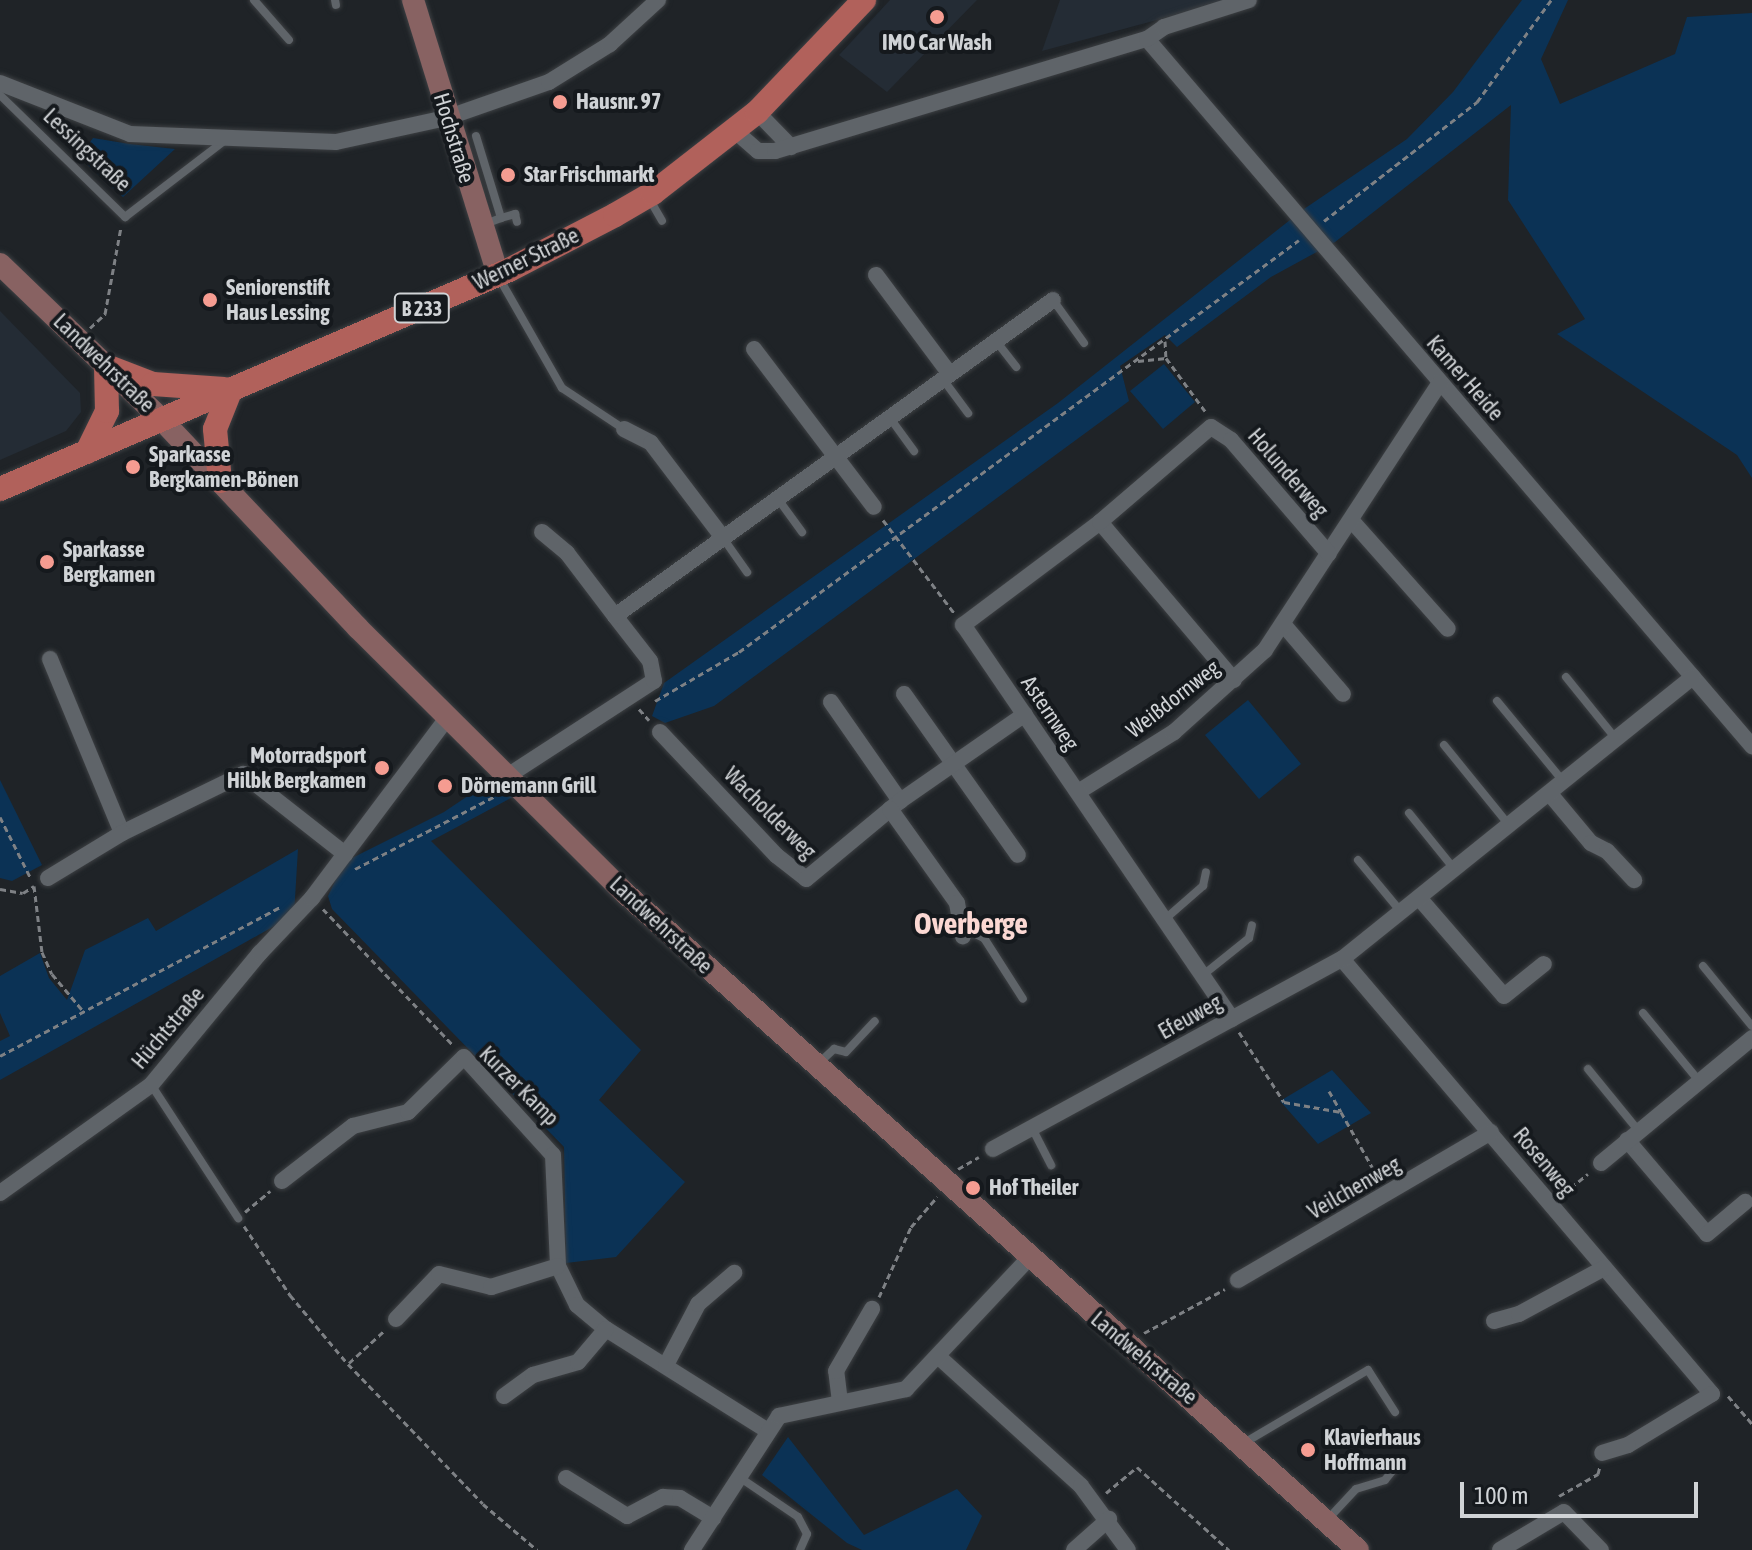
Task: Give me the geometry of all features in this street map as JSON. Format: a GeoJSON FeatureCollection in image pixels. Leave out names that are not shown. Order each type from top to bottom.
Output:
{"type":"FeatureCollection","features":[{"type":"Feature","properties":{"kind":"main road","name":"Hochstraße"},"geometry":{"type":"LineString","coordinates":[[413,0],[446,118],[490,222],[498,275]]}},
{"type":"Feature","properties":{"kind":"main road","name":"Werner Straße"},"geometry":{"type":"LineString","coordinates":[[0,489],[498,275],[647,196],[757,112],[864,0]]}},
{"type":"Feature","properties":{"kind":"main road","name":"Landwehrstraße"},"geometry":{"type":"LineString","coordinates":[[0,264],[162,420],[448,717],[625,893],[1029,1258],[1243,1443],[1358,1550]]}},
{"type":"Feature","properties":{"kind":"main road"},"geometry":{"type":"LineString","coordinates":[[87,452],[107,411],[106,366],[153,384],[231,389],[215,429],[220,481]]}},
{"type":"Feature","properties":{"kind":"street","name":"Lessingstraße"},"geometry":{"type":"LineString","coordinates":[[0,83],[130,134],[224,141],[336,142],[446,118],[550,87],[610,44],[658,0]]}},
{"type":"Feature","properties":{"kind":"street"},"geometry":{"type":"LineString","coordinates":[[735,131],[758,151],[791,147],[1147,39],[1164,27],[1238,2]]}},
{"type":"Feature","properties":{"kind":"street","name":"Kamer Heide"},"geometry":{"type":"LineString","coordinates":[[1147,39],[1752,746]]}},
{"type":"Feature","properties":{"kind":"street"},"geometry":{"type":"LineString","coordinates":[[757,112],[791,147]]}},
{"type":"Feature","properties":{"kind":"street"},"geometry":{"type":"LineString","coordinates":[[876,275],[946,376]]}},
{"type":"Feature","properties":{"kind":"street"},"geometry":{"type":"LineString","coordinates":[[615,616],[1053,300]]}},
{"type":"Feature","properties":{"kind":"street"},"geometry":{"type":"LineString","coordinates":[[754,349],[874,507]]}},
{"type":"Feature","properties":{"kind":"street","name":"Weißdornweg"},"geometry":{"type":"LineString","coordinates":[[1078,792],[1174,732],[1234,680],[1283,624],[1440,383]]}},
{"type":"Feature","properties":{"kind":"street"},"geometry":{"type":"LineString","coordinates":[[963,625],[1100,522],[1211,427]]}},
{"type":"Feature","properties":{"kind":"street","name":"Holunderweg"},"geometry":{"type":"LineString","coordinates":[[1211,427],[1231,440],[1329,554]]}},
{"type":"Feature","properties":{"kind":"street"},"geometry":{"type":"LineString","coordinates":[[624,429],[651,443],[723,538]]}},
{"type":"Feature","properties":{"kind":"street"},"geometry":{"type":"LineString","coordinates":[[1352,521],[1448,629]]}},
{"type":"Feature","properties":{"kind":"street"},"geometry":{"type":"LineString","coordinates":[[1100,522],[1234,680]]}},
{"type":"Feature","properties":{"kind":"street"},"geometry":{"type":"LineString","coordinates":[[513,779],[654,681],[650,661],[567,553],[542,532]]}},
{"type":"Feature","properties":{"kind":"street"},"geometry":{"type":"LineString","coordinates":[[1283,624],[1343,694]]}},
{"type":"Feature","properties":{"kind":"street","name":"Asternweg"},"geometry":{"type":"LineString","coordinates":[[963,625],[1232,1019]]}},
{"type":"Feature","properties":{"kind":"street"},"geometry":{"type":"LineString","coordinates":[[50,659],[122,833]]}},
{"type":"Feature","properties":{"kind":"street","name":"Efeuweg"},"geometry":{"type":"LineString","coordinates":[[993,1149],[1342,959],[1402,914],[1693,677]]}},
{"type":"Feature","properties":{"kind":"street"},"geometry":{"type":"LineString","coordinates":[[904,694],[1018,855]]}},
{"type":"Feature","properties":{"kind":"street"},"geometry":{"type":"LineString","coordinates":[[831,702],[957,903],[962,932]]}},
{"type":"Feature","properties":{"kind":"street","name":"Wacholderweg"},"geometry":{"type":"LineString","coordinates":[[660,732],[777,856],[806,879],[895,805],[1025,714]]}},
{"type":"Feature","properties":{"kind":"street","name":"Hüchtstraße"},"geometry":{"type":"LineString","coordinates":[[0,1193],[151,1085],[312,898],[448,717]]}},
{"type":"Feature","properties":{"kind":"street"},"geometry":{"type":"LineString","coordinates":[[41,882],[122,833],[243,774],[345,854]]}},
{"type":"Feature","properties":{"kind":"street"},"geometry":{"type":"LineString","coordinates":[[1550,794],[1591,843],[1607,851],[1634,880]]}},
{"type":"Feature","properties":{"kind":"street"},"geometry":{"type":"LineString","coordinates":[[1420,899],[1504,996],[1544,964]]}},
{"type":"Feature","properties":{"kind":"street","name":"Rosenweg"},"geometry":{"type":"LineString","coordinates":[[1342,959],[1712,1394]]}},
{"type":"Feature","properties":{"kind":"street"},"geometry":{"type":"LineString","coordinates":[[1601,1163],[1752,1038]]}},
{"type":"Feature","properties":{"kind":"street","name":"Kurzer Kamp"},"geometry":{"type":"LineString","coordinates":[[282,1181],[353,1126],[408,1112],[464,1057],[553,1155],[558,1266],[577,1305],[606,1329],[768,1431]]}},
{"type":"Feature","properties":{"kind":"street","name":"Veilchenweg"},"geometry":{"type":"LineString","coordinates":[[1238,1280],[1491,1132]]}},
{"type":"Feature","properties":{"kind":"street"},"geometry":{"type":"LineString","coordinates":[[1633,1135],[1707,1234],[1745,1202]]}},
{"type":"Feature","properties":{"kind":"street"},"geometry":{"type":"LineString","coordinates":[[692,1550],[779,1416],[906,1389],[940,1358],[1029,1258]]}},
{"type":"Feature","properties":{"kind":"street"},"geometry":{"type":"LineString","coordinates":[[396,1319],[439,1274],[491,1287],[558,1266]]}},
{"type":"Feature","properties":{"kind":"street"},"geometry":{"type":"LineString","coordinates":[[1494,1321],[1519,1314],[1604,1268]]}},
{"type":"Feature","properties":{"kind":"street"},"geometry":{"type":"LineString","coordinates":[[666,1365],[698,1304],[734,1273]]}},
{"type":"Feature","properties":{"kind":"street"},"geometry":{"type":"LineString","coordinates":[[840,1402],[836,1371],[872,1309]]}},
{"type":"Feature","properties":{"kind":"street"},"geometry":{"type":"LineString","coordinates":[[504,1396],[533,1375],[578,1362],[606,1329]]}},
{"type":"Feature","properties":{"kind":"street"},"geometry":{"type":"LineString","coordinates":[[940,1358],[1094,1502],[1109,1519],[1128,1550]]}},
{"type":"Feature","properties":{"kind":"street"},"geometry":{"type":"LineString","coordinates":[[1602,1453],[1628,1445],[1712,1394]]}},
{"type":"Feature","properties":{"kind":"street"},"geometry":{"type":"LineString","coordinates":[[566,1478],[627,1516],[663,1497],[680,1498],[713,1518]]}},
{"type":"Feature","properties":{"kind":"street"},"geometry":{"type":"LineString","coordinates":[[1500,1550],[1564,1512],[1601,1550]]}},
{"type":"Feature","properties":{"kind":"street"},"geometry":{"type":"LineString","coordinates":[[1074,1550],[1109,1519]]}},
{"type":"Feature","properties":{"kind":"lane"},"geometry":{"type":"LineString","coordinates":[[254,0],[289,40]]}},
{"type":"Feature","properties":{"kind":"lane","name":"Lessingstraße"},"geometry":{"type":"LineString","coordinates":[[0,95],[125,217],[224,141]]}},
{"type":"Feature","properties":{"kind":"lane"},"geometry":{"type":"LineString","coordinates":[[476,136],[490,222],[515,214],[517,222]]}},
{"type":"Feature","properties":{"kind":"lane"},"geometry":{"type":"LineString","coordinates":[[647,196],[662,221]]}},
{"type":"Feature","properties":{"kind":"lane"},"geometry":{"type":"LineString","coordinates":[[498,275],[562,388],[624,429]]}},
{"type":"Feature","properties":{"kind":"lane"},"geometry":{"type":"LineString","coordinates":[[1053,300],[1084,343]]}},
{"type":"Feature","properties":{"kind":"lane"},"geometry":{"type":"LineString","coordinates":[[996,340],[1016,367]]}},
{"type":"Feature","properties":{"kind":"lane"},"geometry":{"type":"LineString","coordinates":[[946,376],[968,413]]}},
{"type":"Feature","properties":{"kind":"lane"},"geometry":{"type":"LineString","coordinates":[[890,418],[914,451]]}},
{"type":"Feature","properties":{"kind":"lane"},"geometry":{"type":"LineString","coordinates":[[778,499],[802,532]]}},
{"type":"Feature","properties":{"kind":"lane"},"geometry":{"type":"LineString","coordinates":[[723,538],[747,572]]}},
{"type":"Feature","properties":{"kind":"lane"},"geometry":{"type":"LineString","coordinates":[[1566,677],[1616,739]]}},
{"type":"Feature","properties":{"kind":"lane"},"geometry":{"type":"LineString","coordinates":[[1497,701],[1564,782]]}},
{"type":"Feature","properties":{"kind":"lane"},"geometry":{"type":"LineString","coordinates":[[1444,745],[1509,826]]}},
{"type":"Feature","properties":{"kind":"lane"},"geometry":{"type":"LineString","coordinates":[[1409,813],[1455,870]]}},
{"type":"Feature","properties":{"kind":"lane"},"geometry":{"type":"LineString","coordinates":[[1358,860],[1402,914]]}},
{"type":"Feature","properties":{"kind":"lane"},"geometry":{"type":"LineString","coordinates":[[1163,921],[1203,886],[1206,872]]}},
{"type":"Feature","properties":{"kind":"lane"},"geometry":{"type":"LineString","coordinates":[[1203,975],[1249,938],[1252,925]]}},
{"type":"Feature","properties":{"kind":"lane"},"geometry":{"type":"LineString","coordinates":[[962,932],[984,938],[1023,999]]}},
{"type":"Feature","properties":{"kind":"lane"},"geometry":{"type":"LineString","coordinates":[[1703,966],[1752,1026]]}},
{"type":"Feature","properties":{"kind":"lane"},"geometry":{"type":"LineString","coordinates":[[1643,1013],[1699,1081]]}},
{"type":"Feature","properties":{"kind":"lane"},"geometry":{"type":"LineString","coordinates":[[816,1067],[834,1049],[846,1052],[875,1021]]}},
{"type":"Feature","properties":{"kind":"lane"},"geometry":{"type":"LineString","coordinates":[[1588,1069],[1633,1135]]}},
{"type":"Feature","properties":{"kind":"lane"},"geometry":{"type":"LineString","coordinates":[[151,1085],[238,1218]]}},
{"type":"Feature","properties":{"kind":"lane"},"geometry":{"type":"LineString","coordinates":[[1032,1128],[1051,1165]]}},
{"type":"Feature","properties":{"kind":"lane"},"geometry":{"type":"LineString","coordinates":[[1243,1443],[1368,1370],[1395,1412]]}},
{"type":"Feature","properties":{"kind":"lane"},"geometry":{"type":"LineString","coordinates":[[1327,1520],[1356,1489],[1385,1480],[1398,1464]]}},
{"type":"Feature","properties":{"kind":"lane"},"geometry":{"type":"LineString","coordinates":[[739,1477],[798,1517],[807,1534],[800,1550]]}},
{"type":"Feature","properties":{"kind":"path"},"geometry":{"type":"LineString","coordinates":[[628,714],[739,652],[894,534],[1165,341],[1311,231],[1477,102],[1551,0]]}},
{"type":"Feature","properties":{"kind":"path"},"geometry":{"type":"LineString","coordinates":[[79,339],[105,314],[125,217]]}},
{"type":"Feature","properties":{"kind":"path"},"geometry":{"type":"LineString","coordinates":[[1165,341],[1166,358],[1202,402],[1211,427]]}},
{"type":"Feature","properties":{"kind":"path"},"geometry":{"type":"LineString","coordinates":[[1136,361],[1166,358]]}},
{"type":"Feature","properties":{"kind":"path"},"geometry":{"type":"LineString","coordinates":[[894,534],[963,625]]}},
{"type":"Feature","properties":{"kind":"path"},"geometry":{"type":"LineString","coordinates":[[359,867],[513,779]]}},
{"type":"Feature","properties":{"kind":"path"},"geometry":{"type":"LineString","coordinates":[[0,817],[41,882],[42,952],[52,974],[84,1012]]}},
{"type":"Feature","properties":{"kind":"path"},"geometry":{"type":"LineString","coordinates":[[0,889],[23,893],[41,882]]}},
{"type":"Feature","properties":{"kind":"path"},"geometry":{"type":"LineString","coordinates":[[312,898],[464,1057]]}},
{"type":"Feature","properties":{"kind":"path"},"geometry":{"type":"LineString","coordinates":[[0,1056],[285,904]]}},
{"type":"Feature","properties":{"kind":"path"},"geometry":{"type":"LineString","coordinates":[[1232,1019],[1284,1102],[1341,1112]]}},
{"type":"Feature","properties":{"kind":"path"},"geometry":{"type":"LineString","coordinates":[[1329,1091],[1387,1195]]}},
{"type":"Feature","properties":{"kind":"path"},"geometry":{"type":"LineString","coordinates":[[872,1309],[911,1227],[944,1182],[993,1149]]}},
{"type":"Feature","properties":{"kind":"path"},"geometry":{"type":"LineString","coordinates":[[1551,1204],[1601,1163]]}},
{"type":"Feature","properties":{"kind":"path"},"geometry":{"type":"LineString","coordinates":[[282,1181],[238,1218],[290,1295],[348,1364],[483,1504],[537,1550]]}},
{"type":"Feature","properties":{"kind":"path"},"geometry":{"type":"LineString","coordinates":[[1126,1342],[1238,1280]]}},
{"type":"Feature","properties":{"kind":"path"},"geometry":{"type":"LineString","coordinates":[[348,1364],[396,1319]]}},
{"type":"Feature","properties":{"kind":"path"},"geometry":{"type":"LineString","coordinates":[[1712,1394],[1727,1396],[1752,1424]]}},
{"type":"Feature","properties":{"kind":"path"},"geometry":{"type":"LineString","coordinates":[[1564,1512],[1556,1498],[1598,1474],[1602,1453]]}},
{"type":"Feature","properties":{"kind":"path"},"geometry":{"type":"LineString","coordinates":[[1094,1502],[1137,1467],[1229,1550]]}},
{"type":"Feature","properties":{"kind":"shaded area"},"geometry":{"type":"Polygon","coordinates":[[[890,0],[977,0],[887,92],[839,55],[890,0]]]}},
{"type":"Feature","properties":{"kind":"shaded area"},"geometry":{"type":"Polygon","coordinates":[[[1060,0],[1231,0],[1042,51],[1060,0]]]}},
{"type":"Feature","properties":{"kind":"shaded area"},"geometry":{"type":"Polygon","coordinates":[[[1522,0],[1568,0],[1541,59],[1560,104],[1675,54],[1687,17],[1752,13],[1752,478],[1737,455],[1557,334],[1585,319],[1508,200],[1511,105],[1335,242],[1271,277],[1177,347],[1165,335],[1120,366],[1129,401],[714,706],[665,723],[652,716],[664,683],[1058,403],[1304,209],[1407,139],[1453,92],[1522,0]]]}},
{"type":"Feature","properties":{"kind":"shaded area"},"geometry":{"type":"Polygon","coordinates":[[[93,138],[175,149],[123,197],[79,157],[93,138]]]}},
{"type":"Feature","properties":{"kind":"shaded area"},"geometry":{"type":"Polygon","coordinates":[[[0,311],[80,393],[81,412],[66,431],[0,460],[0,311]]]}},
{"type":"Feature","properties":{"kind":"shaded area"},"geometry":{"type":"Polygon","coordinates":[[[1164,364],[1195,402],[1163,429],[1130,391],[1164,364]]]}},
{"type":"Feature","properties":{"kind":"shaded area"},"geometry":{"type":"Polygon","coordinates":[[[1248,700],[1301,764],[1259,799],[1205,735],[1248,700]]]}},
{"type":"Feature","properties":{"kind":"shaded area"},"geometry":{"type":"Polygon","coordinates":[[[505,771],[524,791],[431,841],[641,1050],[599,1100],[685,1182],[616,1257],[566,1263],[564,1147],[332,909],[328,896],[344,862],[444,812],[505,771]]]}},
{"type":"Feature","properties":{"kind":"shaded area"},"geometry":{"type":"Polygon","coordinates":[[[0,780],[42,865],[12,881],[0,878],[0,780]]]}},
{"type":"Feature","properties":{"kind":"shaded area"},"geometry":{"type":"Polygon","coordinates":[[[298,849],[294,915],[0,1080],[0,1041],[10,1036],[0,1013],[0,976],[40,953],[49,978],[67,1000],[85,950],[148,918],[156,931],[298,849]]]}},
{"type":"Feature","properties":{"kind":"shaded area"},"geometry":{"type":"Polygon","coordinates":[[[1332,1070],[1371,1113],[1318,1144],[1280,1101],[1332,1070]]]}},
{"type":"Feature","properties":{"kind":"shaded area"},"geometry":{"type":"Polygon","coordinates":[[[788,1437],[864,1535],[957,1489],[982,1516],[966,1550],[862,1550],[847,1543],[762,1475],[788,1437]]]}},
{"type":"Feature","properties":{"kind":"place","name":"IMO Car Wash"},"geometry":{"type":"Point","coordinates":[937,17]}},
{"type":"Feature","properties":{"kind":"place","name":"Hausnr. 97"},"geometry":{"type":"Point","coordinates":[560,102]}},
{"type":"Feature","properties":{"kind":"place","name":"Star Frischmarkt"},"geometry":{"type":"Point","coordinates":[508,175]}},
{"type":"Feature","properties":{"kind":"place","name":"Seniorenstift Haus Lessing"},"geometry":{"type":"Point","coordinates":[210,300]}},
{"type":"Feature","properties":{"kind":"place","name":"Sparkasse Bergkamen-Bönen"},"geometry":{"type":"Point","coordinates":[133,467]}},
{"type":"Feature","properties":{"kind":"place","name":"Sparkasse Bergkamen"},"geometry":{"type":"Point","coordinates":[47,562]}},
{"type":"Feature","properties":{"kind":"place","name":"Motorradsport Hilbk Bergkamen"},"geometry":{"type":"Point","coordinates":[382,768]}},
{"type":"Feature","properties":{"kind":"place","name":"Dörnemann Grill"},"geometry":{"type":"Point","coordinates":[445,786]}},
{"type":"Feature","properties":{"kind":"place","name":"Hof Theiler"},"geometry":{"type":"Point","coordinates":[973,1188]}},
{"type":"Feature","properties":{"kind":"place","name":"Klavierhaus Hoffmann"},"geometry":{"type":"Point","coordinates":[1308,1450]}},
{"type":"Feature","properties":{"kind":"district","name":"Overberge"},"geometry":{"type":"Point","coordinates":[971,923]}}]}
